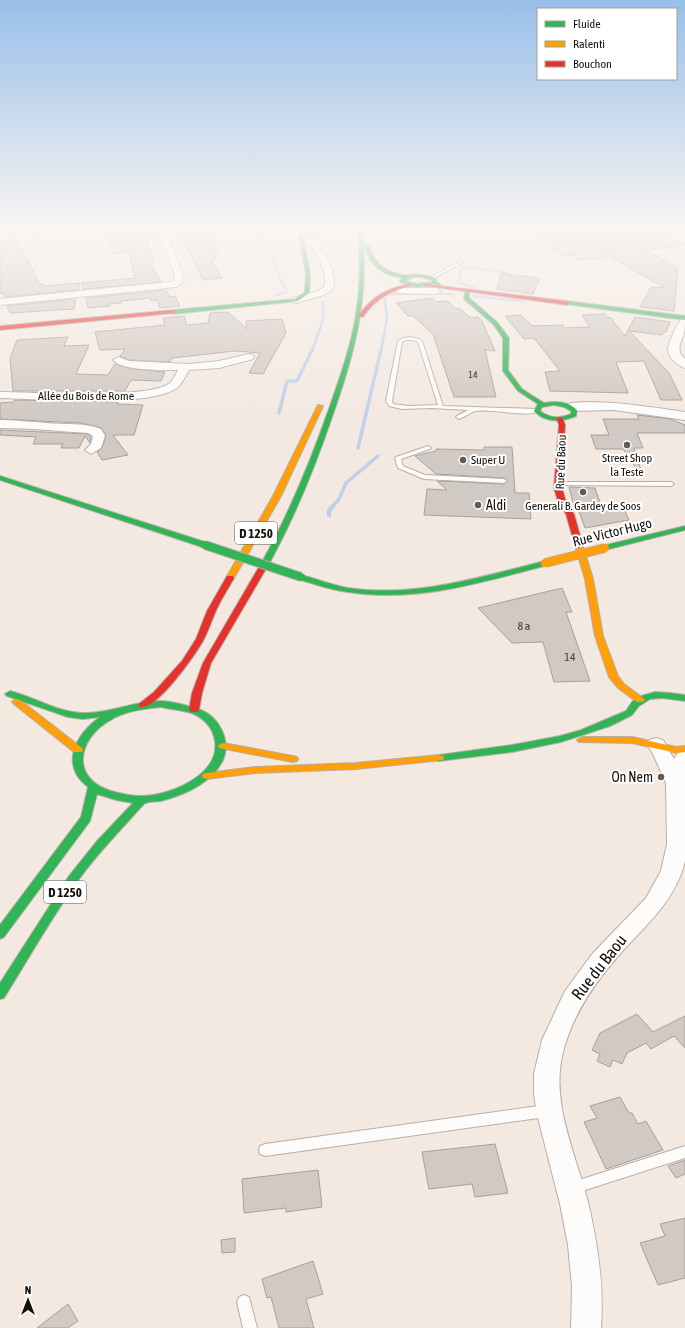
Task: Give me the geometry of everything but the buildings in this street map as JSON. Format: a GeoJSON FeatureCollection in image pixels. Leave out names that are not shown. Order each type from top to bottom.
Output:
{"type":"FeatureCollection","features":[{"type":"Feature","properties":{"kind":"street"},"geometry":{"type":"LineString","coordinates":[[0,302],[92,293]]}},
{"type":"Feature","properties":{"kind":"street"},"geometry":{"type":"LineString","coordinates":[[296,300],[306,293]]}},
{"type":"Feature","properties":{"kind":"street"},"geometry":{"type":"LineString","coordinates":[[0,328],[296,300],[321,293]]}},
{"type":"Feature","properties":{"kind":"street","name":"D 1250"},"geometry":{"type":"LineString","coordinates":[[194,710],[196,691],[207,662],[246,600],[288,521],[303,488],[343,380],[361,316],[362,293]]}},
{"type":"Feature","properties":{"kind":"street"},"geometry":{"type":"LineString","coordinates":[[361,316],[380,293]]}},
{"type":"Feature","properties":{"kind":"street"},"geometry":{"type":"LineString","coordinates":[[466,293],[466,298],[495,323],[506,338],[504,370],[520,390],[540,408],[543,415],[560,419],[574,415],[574,410],[571,407]]}},
{"type":"Feature","properties":{"kind":"street"},"geometry":{"type":"LineString","coordinates":[[474,293],[685,318],[674,348],[674,355],[685,366]]}},
{"type":"Feature","properties":{"kind":"street","name":"D 1250"},"geometry":{"type":"LineString","coordinates":[[143,705],[174,678],[200,639],[211,611],[276,496],[343,359],[351,349]]}},
{"type":"Feature","properties":{"kind":"street"},"geometry":{"type":"LineString","coordinates":[[118,360],[127,364],[186,368],[226,364],[249,357]]}},
{"type":"Feature","properties":{"kind":"street","name":"Allée du Bois de Rome"},"geometry":{"type":"LineString","coordinates":[[0,395],[139,396],[174,385],[186,368]]}},
{"type":"Feature","properties":{"kind":"street"},"geometry":{"type":"LineString","coordinates":[[540,408],[554,403],[571,407],[602,405],[642,408],[685,416]]}},
{"type":"Feature","properties":{"kind":"street","name":"Rue du Baou"},"geometry":{"type":"LineString","coordinates":[[560,419],[562,425],[558,484],[563,505],[570,514],[589,579],[593,610],[599,636],[614,677],[621,686],[640,700]]}},
{"type":"Feature","properties":{"kind":"street"},"geometry":{"type":"LineString","coordinates":[[0,424],[29,424],[45,427],[90,429],[97,432],[99,436],[97,444],[91,450]]}},
{"type":"Feature","properties":{"kind":"street","name":"Rue Victor Hugo"},"geometry":{"type":"LineString","coordinates":[[0,478],[302,577],[354,591],[409,593],[442,589],[685,528]]}},
{"type":"Feature","properties":{"kind":"street","name":"Rue du Baou"},"geometry":{"type":"LineString","coordinates":[[562,520],[560,514],[563,505]]}},
{"type":"Feature","properties":{"kind":"street"},"geometry":{"type":"LineString","coordinates":[[570,550],[574,564]]}},
{"type":"Feature","properties":{"kind":"street","name":"Rue du Baou"},"geometry":{"type":"LineString","coordinates":[[579,578],[593,610]]}},
{"type":"Feature","properties":{"kind":"street"},"geometry":{"type":"LineString","coordinates":[[0,687],[10,694],[28,712],[78,750]]}},
{"type":"Feature","properties":{"kind":"street"},"geometry":{"type":"LineString","coordinates":[[676,696],[685,687]]}},
{"type":"Feature","properties":{"kind":"street"},"geometry":{"type":"LineString","coordinates":[[10,694],[68,714],[83,716],[116,713],[143,705],[161,704],[178,705],[194,710],[210,719],[220,731],[223,746],[219,762],[207,776],[184,790],[166,797],[142,800],[123,798],[107,794],[93,787],[82,776],[77,763],[78,750],[85,735],[94,727],[116,713]]}},
{"type":"Feature","properties":{"kind":"street"},"geometry":{"type":"LineString","coordinates":[[549,742],[603,726],[629,716],[632,706],[648,696],[661,694],[685,698]]}},
{"type":"Feature","properties":{"kind":"street"},"geometry":{"type":"LineString","coordinates":[[637,731],[641,736],[654,744]]}},
{"type":"Feature","properties":{"kind":"street"},"geometry":{"type":"LineString","coordinates":[[207,776],[253,769],[320,769],[374,766],[465,755],[549,742],[611,739],[654,744],[676,750],[685,749]]}},
{"type":"Feature","properties":{"kind":"street","name":"Rue du Baou"},"geometry":{"type":"LineString","coordinates":[[654,744],[662,752],[675,782]]}},
{"type":"Feature","properties":{"kind":"street"},"geometry":{"type":"LineString","coordinates":[[223,746],[298,760],[374,766]]}},
{"type":"Feature","properties":{"kind":"street","name":"Rue du Baou"},"geometry":{"type":"LineString","coordinates":[[586,1328],[588,1296],[585,1266],[577,1213],[550,1111],[546,1083],[548,1066],[560,1025],[573,999],[595,967],[654,904],[662,893],[670,877],[676,857],[678,836],[675,782],[677,770],[685,757]]}},
{"type":"Feature","properties":{"kind":"street","name":"D 1250"},"geometry":{"type":"LineString","coordinates":[[0,934],[86,818],[93,787]]}},
{"type":"Feature","properties":{"kind":"street","name":"D 1250"},"geometry":{"type":"LineString","coordinates":[[0,994],[70,884],[101,842],[142,800]]}},
{"type":"Feature","properties":{"kind":"lane"},"geometry":{"type":"LineString","coordinates":[[441,407],[420,341],[416,339],[404,339],[400,341],[389,401],[391,405],[514,412],[540,408]]}},
{"type":"Feature","properties":{"kind":"lane"},"geometry":{"type":"LineString","coordinates":[[459,417],[475,409]]}},
{"type":"Feature","properties":{"kind":"lane"},"geometry":{"type":"LineString","coordinates":[[428,448],[398,458],[400,467],[424,477],[504,481]]}},
{"type":"Feature","properties":{"kind":"lane"},"geometry":{"type":"LineString","coordinates":[[558,484],[671,484]]}},
{"type":"Feature","properties":{"kind":"lane"},"geometry":{"type":"LineString","coordinates":[[265,1150],[550,1111]]}},
{"type":"Feature","properties":{"kind":"lane"},"geometry":{"type":"LineString","coordinates":[[571,1189],[685,1152]]}},
{"type":"Feature","properties":{"kind":"lane"},"geometry":{"type":"LineString","coordinates":[[244,1302],[250,1328]]}},
{"type":"Feature","properties":{"kind":"waterway"},"geometry":{"type":"LineString","coordinates":[[276,295],[283,293]]}},
{"type":"Feature","properties":{"kind":"waterway"},"geometry":{"type":"LineString","coordinates":[[381,351],[387,318],[384,295],[421,293]]}},
{"type":"Feature","properties":{"kind":"waterway"},"geometry":{"type":"LineString","coordinates":[[431,293],[453,294]]}},
{"type":"Feature","properties":{"kind":"waterway"},"geometry":{"type":"LineString","coordinates":[[473,296],[522,301]]}},
{"type":"Feature","properties":{"kind":"waterway"},"geometry":{"type":"LineString","coordinates":[[312,351],[323,320],[323,302]]}},
{"type":"Feature","properties":{"kind":"waterway"},"geometry":{"type":"LineString","coordinates":[[279,413],[287,381],[297,381],[312,350]]}},
{"type":"Feature","properties":{"kind":"waterway"},"geometry":{"type":"LineString","coordinates":[[358,448],[381,350]]}},
{"type":"Feature","properties":{"kind":"waterway"},"geometry":{"type":"LineString","coordinates":[[332,507],[339,499],[346,483],[378,456]]}},
{"type":"Feature","properties":{"kind":"waterway"},"geometry":{"type":"LineString","coordinates":[[329,515],[329,511],[333,506]]}},
{"type":"Feature","properties":{"kind":"traffic: fast"},"geometry":{"type":"LineString","coordinates":[[173,312],[296,300],[307,293]]}},
{"type":"Feature","properties":{"kind":"traffic: fast"},"geometry":{"type":"LineString","coordinates":[[266,562],[284,529],[326,426],[356,331],[361,293]]}},
{"type":"Feature","properties":{"kind":"traffic: fast"},"geometry":{"type":"LineString","coordinates":[[467,293],[466,298],[495,323],[506,338],[505,370],[520,390],[542,404]]}},
{"type":"Feature","properties":{"kind":"traffic: fast"},"geometry":{"type":"LineString","coordinates":[[567,303],[685,318]]}},
{"type":"Feature","properties":{"kind":"traffic: fast"},"geometry":{"type":"LineString","coordinates":[[554,403],[566,405],[574,410],[574,415],[555,419],[545,417],[537,411],[539,406],[554,403]]}},
{"type":"Feature","properties":{"kind":"traffic: fast"},"geometry":{"type":"LineString","coordinates":[[0,478],[205,545]]}},
{"type":"Feature","properties":{"kind":"traffic: fast"},"geometry":{"type":"LineString","coordinates":[[605,548],[685,528]]}},
{"type":"Feature","properties":{"kind":"traffic: fast"},"geometry":{"type":"LineString","coordinates":[[205,545],[301,577]]}},
{"type":"Feature","properties":{"kind":"traffic: fast"},"geometry":{"type":"LineString","coordinates":[[301,577],[348,590],[373,593],[398,593],[448,587],[545,563]]}},
{"type":"Feature","properties":{"kind":"traffic: fast"},"geometry":{"type":"LineString","coordinates":[[10,694],[68,714],[83,716],[116,713]]}},
{"type":"Feature","properties":{"kind":"traffic: fast"},"geometry":{"type":"LineString","coordinates":[[630,710],[641,700],[655,695],[685,698]]}},
{"type":"Feature","properties":{"kind":"traffic: fast"},"geometry":{"type":"LineString","coordinates":[[161,704],[197,712],[207,718],[216,727],[219,734],[221,748],[218,760],[210,770],[200,780],[188,787],[174,793],[149,799],[123,798],[98,790],[87,782],[81,773],[78,763],[78,753],[81,743],[87,734],[106,718],[119,712],[133,708],[161,704]]}},
{"type":"Feature","properties":{"kind":"traffic: fast"},"geometry":{"type":"LineString","coordinates":[[439,758],[488,752],[561,739],[607,724],[629,713]]}},
{"type":"Feature","properties":{"kind":"traffic: fast"},"geometry":{"type":"LineString","coordinates":[[0,934],[86,818],[93,787]]}},
{"type":"Feature","properties":{"kind":"traffic: fast"},"geometry":{"type":"LineString","coordinates":[[0,994],[73,879],[101,844],[142,800]]}},
{"type":"Feature","properties":{"kind":"traffic: slow"},"geometry":{"type":"LineString","coordinates":[[230,578],[277,496],[320,406]]}},
{"type":"Feature","properties":{"kind":"traffic: slow"},"geometry":{"type":"LineString","coordinates":[[579,546],[589,579],[599,636],[614,677],[621,686],[640,700]]}},
{"type":"Feature","properties":{"kind":"traffic: slow"},"geometry":{"type":"LineString","coordinates":[[545,563],[605,548]]}},
{"type":"Feature","properties":{"kind":"traffic: slow"},"geometry":{"type":"LineString","coordinates":[[17,702],[78,750]]}},
{"type":"Feature","properties":{"kind":"traffic: slow"},"geometry":{"type":"LineString","coordinates":[[582,740],[632,740],[676,750],[685,749]]}},
{"type":"Feature","properties":{"kind":"traffic: slow"},"geometry":{"type":"LineString","coordinates":[[223,746],[293,759]]}},
{"type":"Feature","properties":{"kind":"traffic: slow"},"geometry":{"type":"LineString","coordinates":[[207,776],[255,770],[356,766],[439,758]]}},
{"type":"Feature","properties":{"kind":"traffic: jam"},"geometry":{"type":"LineString","coordinates":[[361,316],[371,303],[385,293]]}},
{"type":"Feature","properties":{"kind":"traffic: jam"},"geometry":{"type":"LineString","coordinates":[[488,293],[567,303]]}},
{"type":"Feature","properties":{"kind":"traffic: jam"},"geometry":{"type":"LineString","coordinates":[[0,328],[173,312]]}},
{"type":"Feature","properties":{"kind":"traffic: jam"},"geometry":{"type":"LineString","coordinates":[[560,419],[562,425],[558,488],[563,505],[570,514],[579,546]]}},
{"type":"Feature","properties":{"kind":"traffic: jam"},"geometry":{"type":"LineString","coordinates":[[194,710],[197,693],[207,663],[266,562]]}},
{"type":"Feature","properties":{"kind":"traffic: jam"},"geometry":{"type":"LineString","coordinates":[[143,705],[157,694],[186,662],[200,639],[211,611],[230,578]]}},
{"type":"Feature","properties":{"kind":"place","name":"Street Shop la Teste"},"geometry":{"type":"Point","coordinates":[627,445]}},
{"type":"Feature","properties":{"kind":"place","name":"Super U"},"geometry":{"type":"Point","coordinates":[463,460]}},
{"type":"Feature","properties":{"kind":"place","name":"Generali B. Gardey de Soos"},"geometry":{"type":"Point","coordinates":[583,492]}},
{"type":"Feature","properties":{"kind":"place","name":"Aldi"},"geometry":{"type":"Point","coordinates":[478,505]}},
{"type":"Feature","properties":{"kind":"place","name":"On Nem"},"geometry":{"type":"Point","coordinates":[661,777]}}]}
